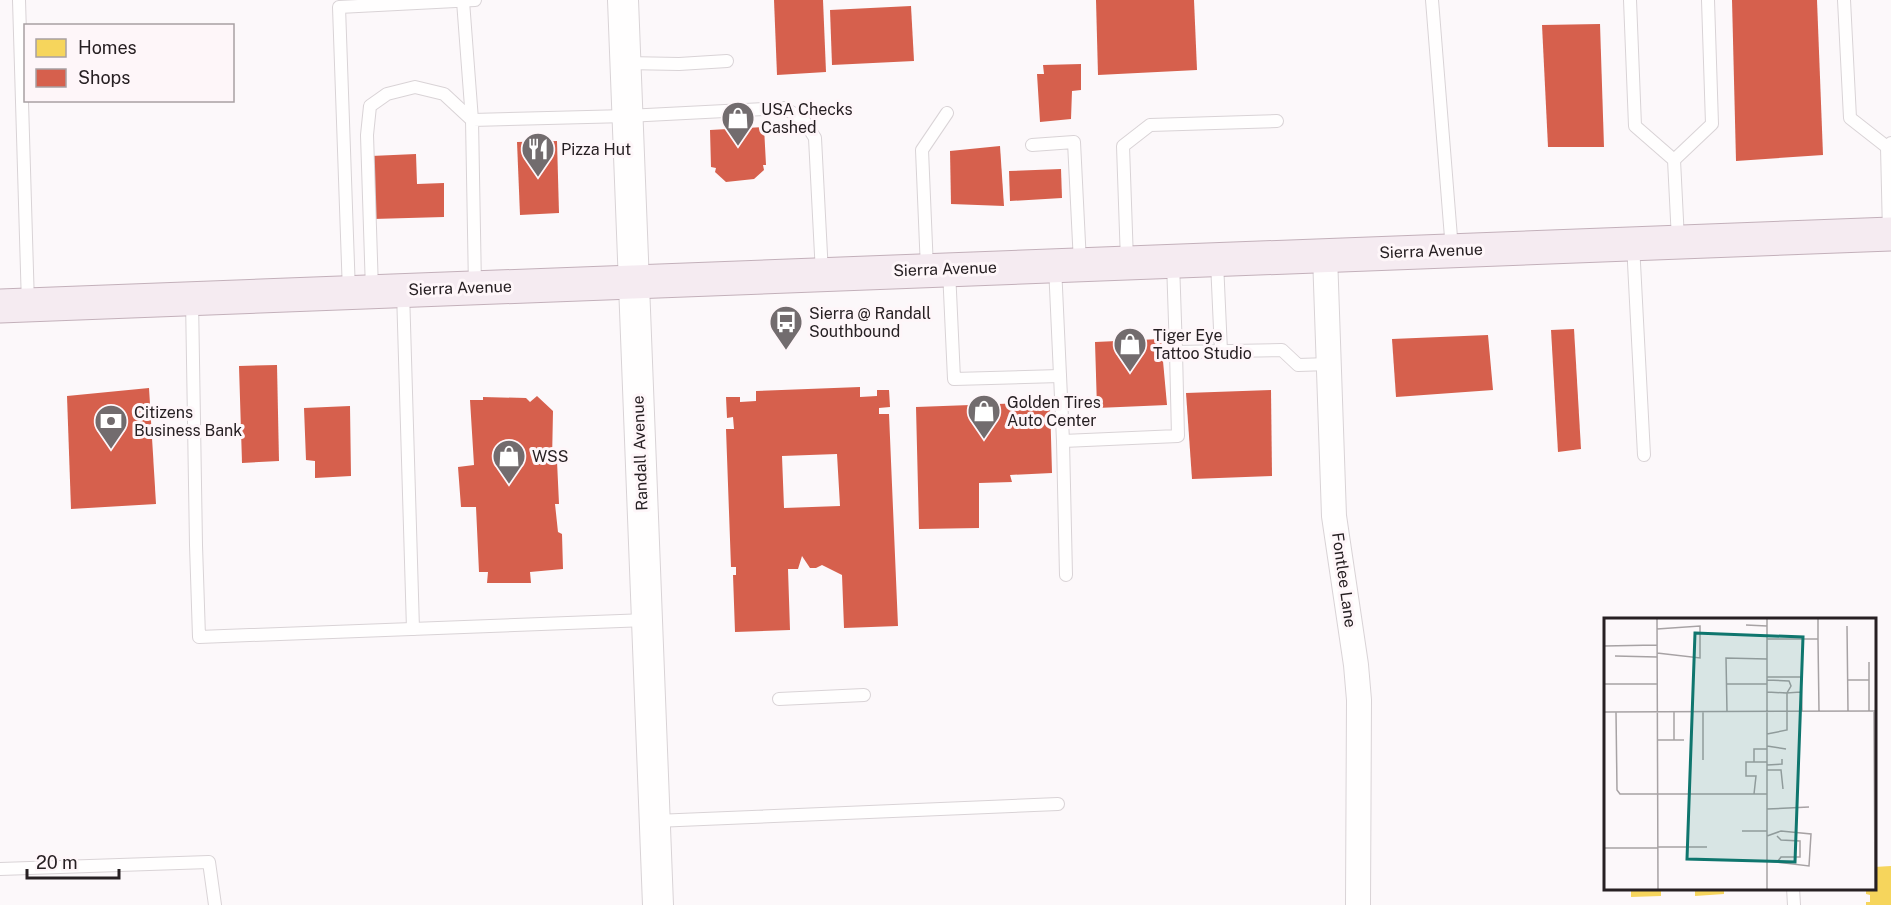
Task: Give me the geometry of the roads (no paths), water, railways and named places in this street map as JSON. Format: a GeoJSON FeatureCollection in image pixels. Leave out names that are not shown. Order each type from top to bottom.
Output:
{"type":"FeatureCollection","features":[{"type":"Feature","properties":{"kind":"main road","name":"Sierra Avenue"},"geometry":{"type":"LineString","coordinates":[[14,305],[1890,234]]}},
{"type":"Feature","properties":{"kind":"street","name":"Randall Avenue"},"geometry":{"type":"LineString","coordinates":[[623,0],[658,905]]}},
{"type":"Feature","properties":{"kind":"street","name":"Fontlee Lane"},"geometry":{"type":"LineString","coordinates":[[1325,255],[1334,516],[1359,700],[1358,905]]}},
{"type":"Feature","properties":{"kind":"lane"},"geometry":{"type":"LineString","coordinates":[[14,305],[19,0]]}},
{"type":"Feature","properties":{"kind":"lane"},"geometry":{"type":"LineString","coordinates":[[413,629],[375,292],[339,7],[469,0],[475,288]]}},
{"type":"Feature","properties":{"kind":"lane"},"geometry":{"type":"LineString","coordinates":[[1432,0],[1452,250]]}},
{"type":"Feature","properties":{"kind":"lane"},"geometry":{"type":"LineString","coordinates":[[1630,0],[1635,126],[1674,160],[1678,242]]}},
{"type":"Feature","properties":{"kind":"lane"},"geometry":{"type":"LineString","coordinates":[[1674,160],[1712,124],[1708,0]]}},
{"type":"Feature","properties":{"kind":"lane"},"geometry":{"type":"LineString","coordinates":[[1844,0],[1850,118],[1889,145],[1890,234]]}},
{"type":"Feature","properties":{"kind":"lane"},"geometry":{"type":"LineString","coordinates":[[625,63],[678,64],[727,61]]}},
{"type":"Feature","properties":{"kind":"lane"},"geometry":{"type":"LineString","coordinates":[[375,292],[367,135],[370,106],[387,94],[415,87],[444,94],[472,120],[627,116],[784,108],[803,119],[815,138],[822,274]]}},
{"type":"Feature","properties":{"kind":"lane"},"geometry":{"type":"LineString","coordinates":[[947,113],[922,150],[954,379],[1060,376]]}},
{"type":"Feature","properties":{"kind":"lane"},"geometry":{"type":"LineString","coordinates":[[1127,263],[1123,146],[1150,125],[1277,121]]}},
{"type":"Feature","properties":{"kind":"lane"},"geometry":{"type":"LineString","coordinates":[[1032,145],[1074,142],[1060,376],[1066,575]]}},
{"type":"Feature","properties":{"kind":"lane"},"geometry":{"type":"LineString","coordinates":[[1633,243],[1644,455]]}},
{"type":"Feature","properties":{"kind":"lane"},"geometry":{"type":"LineString","coordinates":[[1217,259],[1221,351]]}},
{"type":"Feature","properties":{"kind":"lane"},"geometry":{"type":"LineString","coordinates":[[1063,441],[1178,436],[1173,261]]}},
{"type":"Feature","properties":{"kind":"lane"},"geometry":{"type":"LineString","coordinates":[[192,298],[196,545],[200,637],[647,620]]}},
{"type":"Feature","properties":{"kind":"lane"},"geometry":{"type":"LineString","coordinates":[[1176,352],[1282,350],[1298,365],[1329,364]]}},
{"type":"Feature","properties":{"kind":"lane"},"geometry":{"type":"LineString","coordinates":[[779,699],[864,695]]}},
{"type":"Feature","properties":{"kind":"lane"},"geometry":{"type":"LineString","coordinates":[[655,821],[1058,804]]}},
{"type":"Feature","properties":{"kind":"lane"},"geometry":{"type":"LineString","coordinates":[[0,869],[209,862],[215,905]]}},
{"type":"Feature","properties":{"kind":"lane"},"geometry":{"type":"LineString","coordinates":[[1793,890],[1794,905]]}},
{"type":"Feature","properties":{"kind":"place","name":"USA Checks Cashed"},"geometry":{"type":"Point","coordinates":[738,147]}},
{"type":"Feature","properties":{"kind":"place","name":"Pizza Hut"},"geometry":{"type":"Point","coordinates":[538,178]}},
{"type":"Feature","properties":{"kind":"place","name":"Sierra @ Randall Southbound"},"geometry":{"type":"Point","coordinates":[786,351]}},
{"type":"Feature","properties":{"kind":"place","name":"Tiger Eye Tattoo Studio"},"geometry":{"type":"Point","coordinates":[1130,373]}},
{"type":"Feature","properties":{"kind":"place","name":"Golden Tires Auto Center"},"geometry":{"type":"Point","coordinates":[984,440]}},
{"type":"Feature","properties":{"kind":"place","name":"Citizens Business Bank"},"geometry":{"type":"Point","coordinates":[111,450]}},
{"type":"Feature","properties":{"kind":"place","name":"WSS"},"geometry":{"type":"Point","coordinates":[509,485]}}]}
